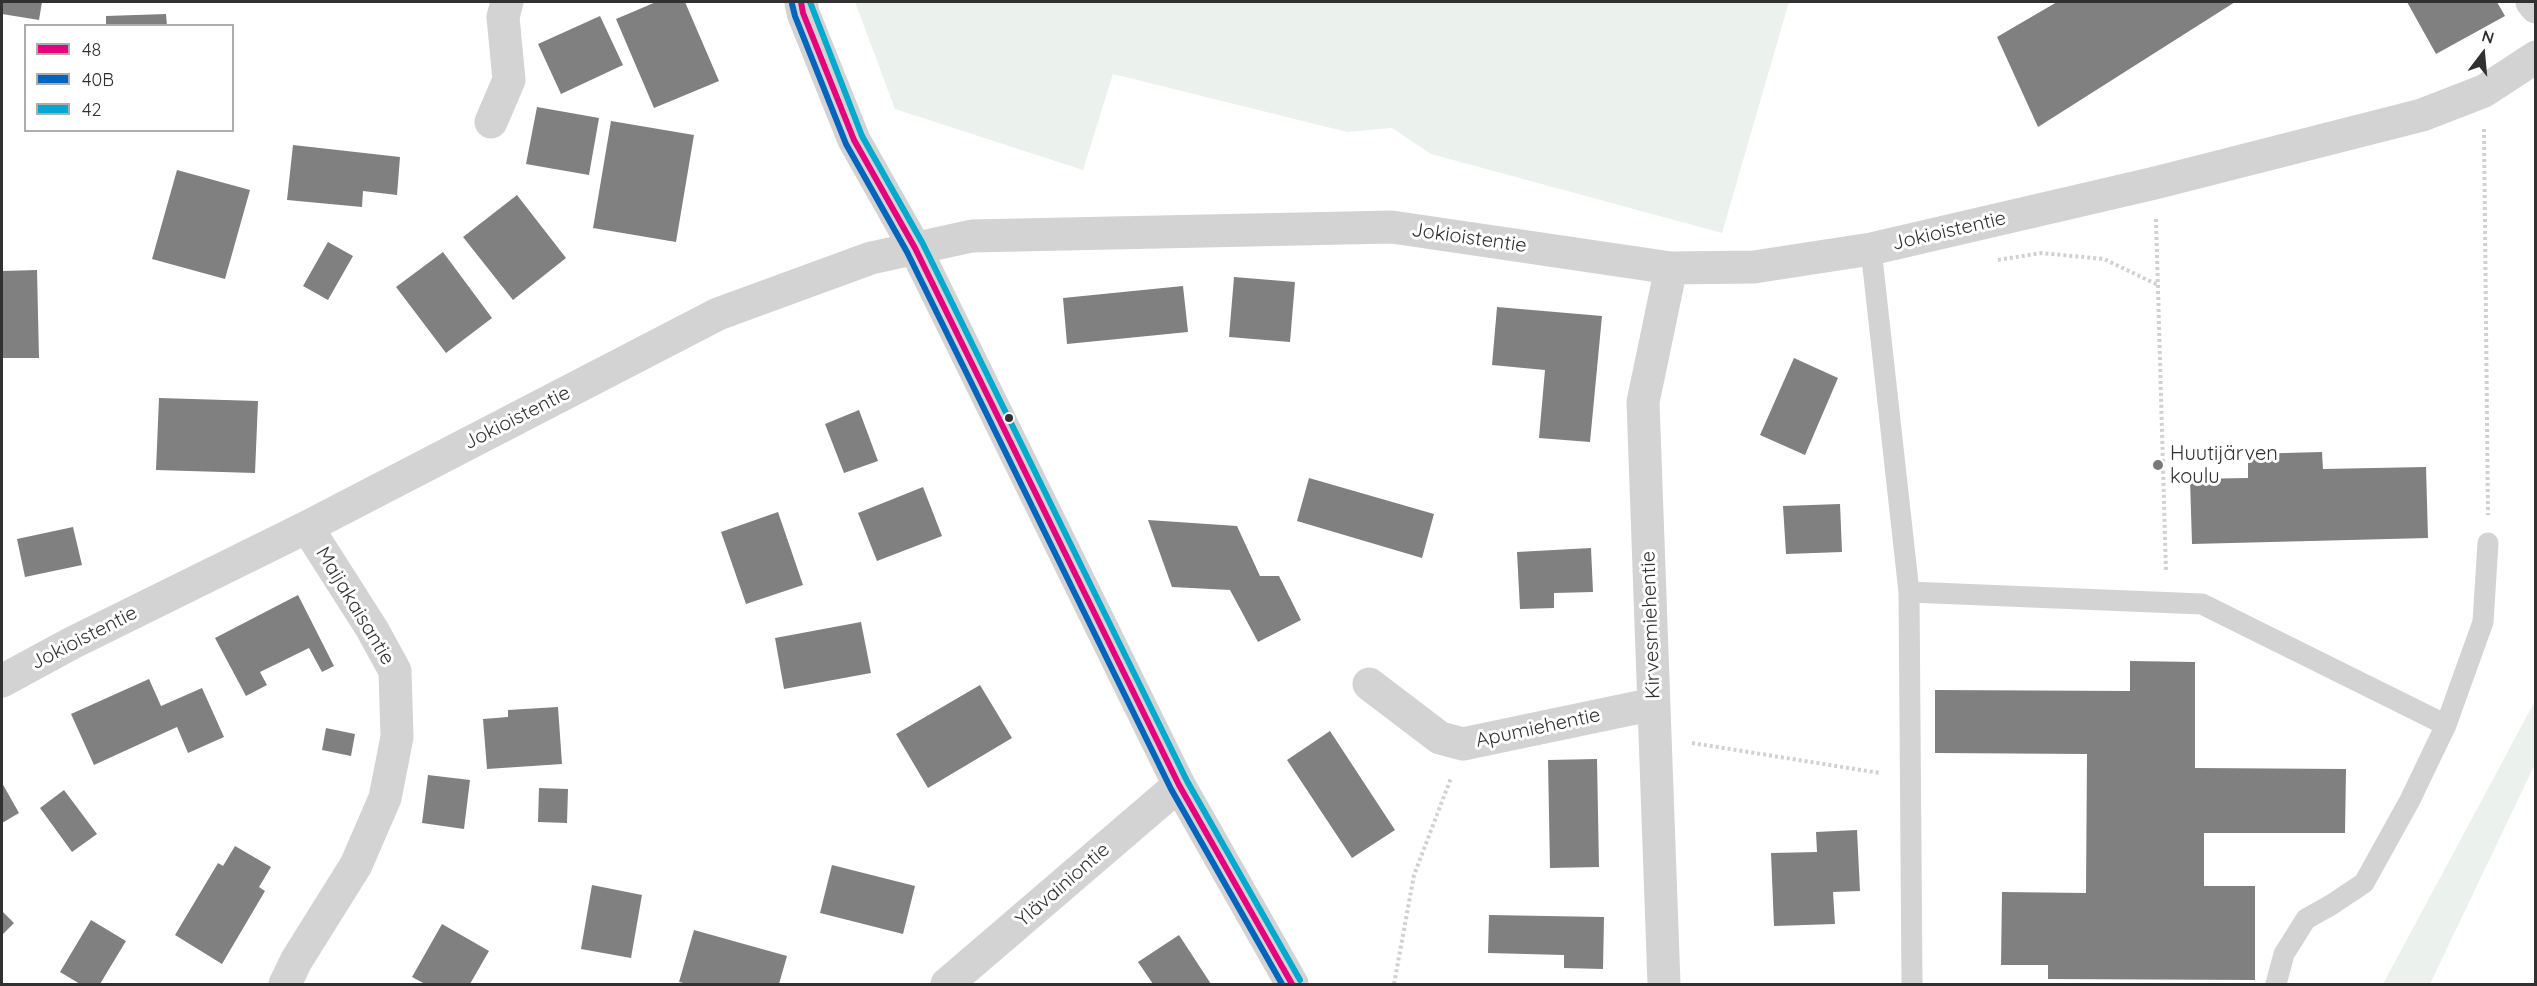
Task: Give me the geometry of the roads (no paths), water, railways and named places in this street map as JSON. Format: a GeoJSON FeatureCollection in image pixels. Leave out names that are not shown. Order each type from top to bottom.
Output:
{"type":"FeatureCollection","features":[{"type":"Feature","properties":{"kind":"street"},"geometry":{"type":"LineString","coordinates":[[491,122],[509,80],[503,17],[507,2]]}},
{"type":"Feature","properties":{"kind":"street"},"geometry":{"type":"LineString","coordinates":[[801,2],[803,13],[854,140],[915,248],[1179,785],[1292,984]]}},
{"type":"Feature","properties":{"kind":"street"},"geometry":{"type":"LineString","coordinates":[[2532,2],[2535,7]]}},
{"type":"Feature","properties":{"kind":"street","name":"Jokioistentie"},"geometry":{"type":"LineString","coordinates":[[2,681],[72,643],[307,527],[718,314],[871,258],[972,236],[1392,227],[1671,268],[1754,267],[1871,249],[2155,183],[2422,115],[2484,91],[2535,57]]}},
{"type":"Feature","properties":{"kind":"street","name":"Kirvesmiehentie"},"geometry":{"type":"LineString","coordinates":[[1664,984],[1643,402],[1671,268]]}},
{"type":"Feature","properties":{"kind":"street","name":"Maijakaisantie"},"geometry":{"type":"LineString","coordinates":[[285,984],[296,961],[356,866],[384,798],[397,737],[395,671],[372,629],[307,527]]}},
{"type":"Feature","properties":{"kind":"street","name":"Apumiehentie"},"geometry":{"type":"LineString","coordinates":[[1369,684],[1440,738],[1464,744],[1654,704]]}},
{"type":"Feature","properties":{"kind":"street","name":"Ylävainiontie"},"geometry":{"type":"LineString","coordinates":[[947,984],[1179,785]]}},
{"type":"Feature","properties":{"kind":"lane"},"geometry":{"type":"LineString","coordinates":[[1871,249],[1909,592],[1912,984]]}},
{"type":"Feature","properties":{"kind":"lane"},"geometry":{"type":"LineString","coordinates":[[2276,984],[2284,954],[2306,919],[2364,883],[2410,800],[2446,726],[2482,622],[2488,543]]}},
{"type":"Feature","properties":{"kind":"lane"},"geometry":{"type":"LineString","coordinates":[[1909,592],[2202,604],[2446,726]]}},
{"type":"Feature","properties":{"kind":"place","name":"Huutijärven koulu"},"geometry":{"type":"Point","coordinates":[2158,465]}}]}
